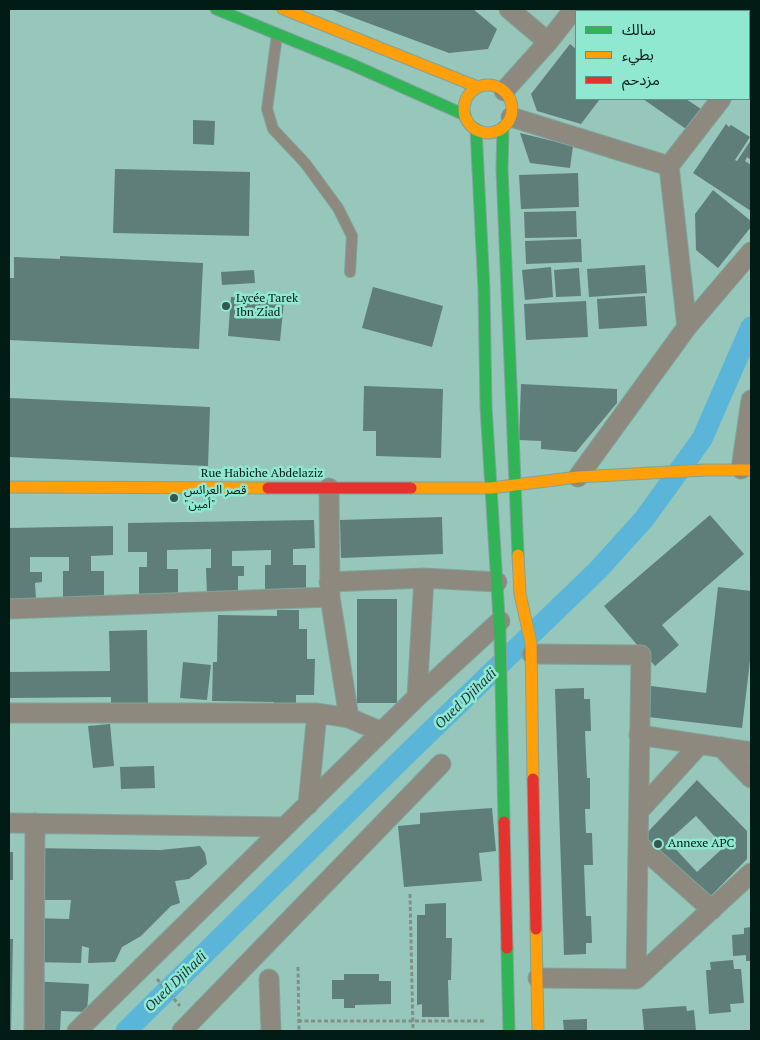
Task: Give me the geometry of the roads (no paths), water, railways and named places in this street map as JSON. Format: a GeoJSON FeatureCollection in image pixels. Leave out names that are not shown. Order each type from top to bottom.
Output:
{"type":"FeatureCollection","features":[{"type":"Feature","properties":{"kind":"main road"},"geometry":{"type":"LineString","coordinates":[[216,9],[353,65],[465,115]]}},
{"type":"Feature","properties":{"kind":"main road"},"geometry":{"type":"LineString","coordinates":[[289,10],[478,87]]}},
{"type":"Feature","properties":{"kind":"main road"},"geometry":{"type":"LineString","coordinates":[[507,122],[495,132],[485,132],[476,129],[469,123],[465,115],[465,102],[472,91],[478,87],[491,85],[504,91],[510,98],[512,108],[507,122],[502,169],[520,594],[532,648],[538,1031]]}},
{"type":"Feature","properties":{"kind":"main road"},"geometry":{"type":"LineString","coordinates":[[476,129],[484,290],[486,407],[500,627],[509,1026]]}},
{"type":"Feature","properties":{"kind":"main road","name":"Rue Habiche Abdelaziz"},"geometry":{"type":"LineString","coordinates":[[9,487],[491,488],[578,477],[746,469]]}},
{"type":"Feature","properties":{"kind":"street"},"geometry":{"type":"LineString","coordinates":[[509,9],[548,42]]}},
{"type":"Feature","properties":{"kind":"street"},"geometry":{"type":"LineString","coordinates":[[504,91],[548,42],[574,9]]}},
{"type":"Feature","properties":{"kind":"street"},"geometry":{"type":"LineString","coordinates":[[687,327],[669,166],[720,100]]}},
{"type":"Feature","properties":{"kind":"street"},"geometry":{"type":"LineString","coordinates":[[507,122],[669,166]]}},
{"type":"Feature","properties":{"kind":"street"},"geometry":{"type":"LineString","coordinates":[[578,477],[687,327],[751,252]]}},
{"type":"Feature","properties":{"kind":"street"},"geometry":{"type":"LineString","coordinates":[[746,469],[751,400]]}},
{"type":"Feature","properties":{"kind":"street"},"geometry":{"type":"LineString","coordinates":[[330,488],[329,589],[349,718]]}},
{"type":"Feature","properties":{"kind":"street"},"geometry":{"type":"LineString","coordinates":[[417,697],[424,578]]}},
{"type":"Feature","properties":{"kind":"street"},"geometry":{"type":"LineString","coordinates":[[9,609],[329,589],[424,578],[497,582]]}},
{"type":"Feature","properties":{"kind":"street"},"geometry":{"type":"LineString","coordinates":[[77,1031],[417,697],[500,627]]}},
{"type":"Feature","properties":{"kind":"street"},"geometry":{"type":"LineString","coordinates":[[532,648],[641,655],[636,980]]}},
{"type":"Feature","properties":{"kind":"street"},"geometry":{"type":"LineString","coordinates":[[9,713],[317,713],[349,718],[382,732]]}},
{"type":"Feature","properties":{"kind":"street"},"geometry":{"type":"LineString","coordinates":[[308,805],[317,713]]}},
{"type":"Feature","properties":{"kind":"street"},"geometry":{"type":"LineString","coordinates":[[639,735],[751,752]]}},
{"type":"Feature","properties":{"kind":"street"},"geometry":{"type":"LineString","coordinates":[[639,811],[700,744]]}},
{"type":"Feature","properties":{"kind":"street"},"geometry":{"type":"LineString","coordinates":[[721,747],[751,778]]}},
{"type":"Feature","properties":{"kind":"street"},"geometry":{"type":"LineString","coordinates":[[182,1031],[441,764]]}},
{"type":"Feature","properties":{"kind":"street"},"geometry":{"type":"LineString","coordinates":[[9,823],[284,827]]}},
{"type":"Feature","properties":{"kind":"street"},"geometry":{"type":"LineString","coordinates":[[34,1031],[35,823]]}},
{"type":"Feature","properties":{"kind":"street"},"geometry":{"type":"LineString","coordinates":[[638,844],[712,910]]}},
{"type":"Feature","properties":{"kind":"street"},"geometry":{"type":"LineString","coordinates":[[538,978],[636,980],[751,873]]}},
{"type":"Feature","properties":{"kind":"street"},"geometry":{"type":"LineString","coordinates":[[269,979],[271,1031]]}},
{"type":"Feature","properties":{"kind":"lane"},"geometry":{"type":"LineString","coordinates":[[277,34],[267,110],[273,128],[305,163],[338,208],[352,236],[350,272]]}},
{"type":"Feature","properties":{"kind":"waterway","name":"Oued Djihadi"},"geometry":{"type":"LineString","coordinates":[[126,1031],[412,749],[598,570],[644,519],[702,439],[751,327]]}},
{"type":"Feature","properties":{"kind":"place","name":"Lycée Tarek Ibn Ziad"},"geometry":{"type":"Point","coordinates":[226,306]}},
{"type":"Feature","properties":{"kind":"place","name":"قصر العرائس \"أمين\""},"geometry":{"type":"Point","coordinates":[174,498]}},
{"type":"Feature","properties":{"kind":"place","name":"Annexe APC"},"geometry":{"type":"Point","coordinates":[658,844]}}]}
